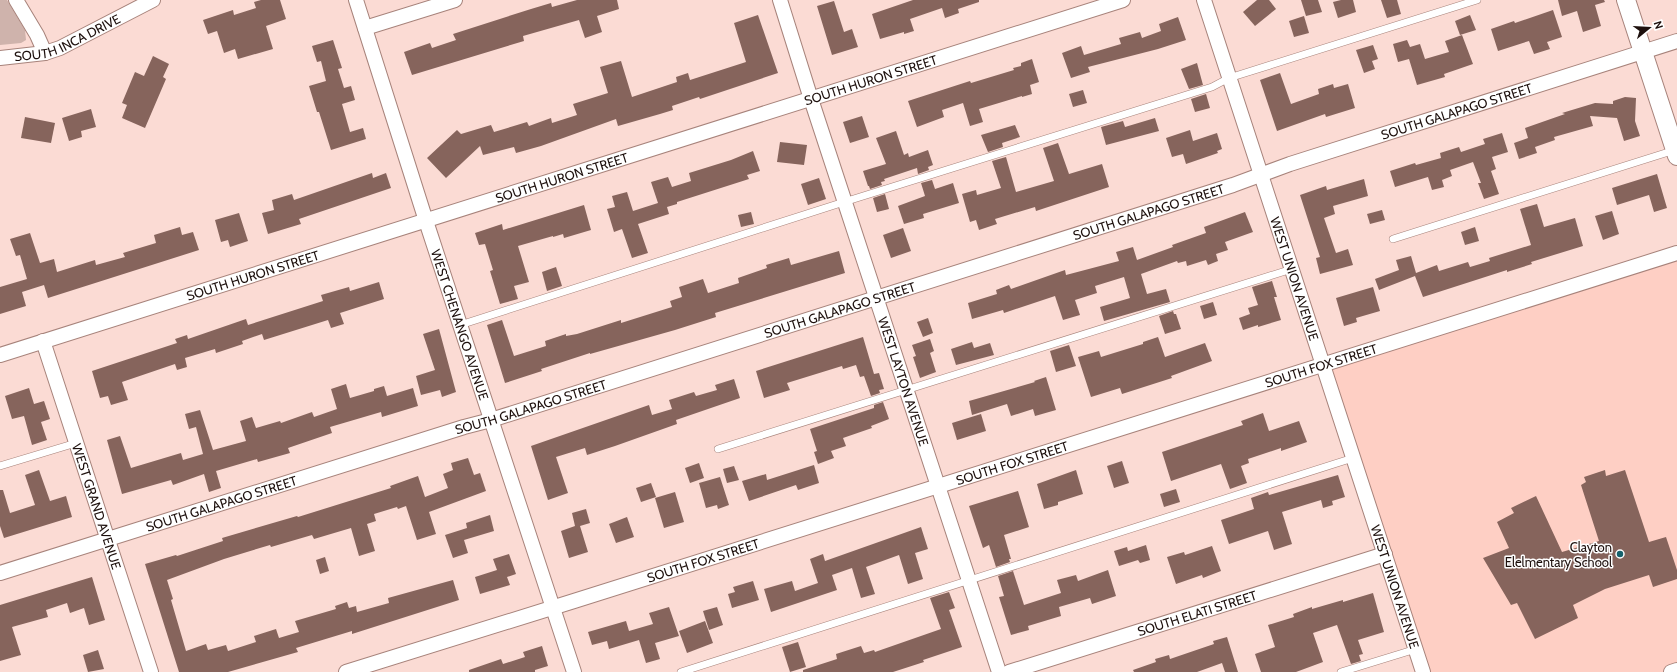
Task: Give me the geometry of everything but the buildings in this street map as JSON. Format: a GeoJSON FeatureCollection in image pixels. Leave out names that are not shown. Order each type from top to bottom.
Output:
{"type":"FeatureCollection","features":[{"type":"Feature","properties":{"kind":"street"},"geometry":{"type":"LineString","coordinates":[[16,0],[37,35],[45,53]]}},
{"type":"Feature","properties":{"kind":"street","name":"SOUTH INCA DRIVE"},"geometry":{"type":"LineString","coordinates":[[0,58],[45,53],[68,44],[153,0]]}},
{"type":"Feature","properties":{"kind":"street","name":"WEST CHENANGO AVENUE"},"geometry":{"type":"LineString","coordinates":[[356,0],[426,221],[574,672]]}},
{"type":"Feature","properties":{"kind":"street"},"geometry":{"type":"LineString","coordinates":[[365,28],[455,0]]}},
{"type":"Feature","properties":{"kind":"street","name":"WEST LAYTON AVENUE"},"geometry":{"type":"LineString","coordinates":[[780,0],[844,202],[999,672]]}},
{"type":"Feature","properties":{"kind":"street","name":"SOUTH HURON STREET"},"geometry":{"type":"LineString","coordinates":[[0,355],[1123,0]]}},
{"type":"Feature","properties":{"kind":"street","name":"WEST UNION AVENUE"},"geometry":{"type":"LineString","coordinates":[[1204,0],[1423,672]]}},
{"type":"Feature","properties":{"kind":"street"},"geometry":{"type":"LineString","coordinates":[[1626,0],[1676,152]]}},
{"type":"Feature","properties":{"kind":"street","name":"SOUTH GALAPAGO STREET"},"geometry":{"type":"LineString","coordinates":[[0,573],[876,298],[1677,41]]}},
{"type":"Feature","properties":{"kind":"street","name":"SOUTH FOX STREET"},"geometry":{"type":"LineString","coordinates":[[346,672],[1677,253]]}},
{"type":"Feature","properties":{"kind":"street","name":"WEST GRAND AVENUE"},"geometry":{"type":"LineString","coordinates":[[43,341],[150,672]]}},
{"type":"Feature","properties":{"kind":"street","name":"SOUTH ELATI STREET"},"geometry":{"type":"LineString","coordinates":[[1009,672],[1385,554]]}},
{"type":"Feature","properties":{"kind":"street"},"geometry":{"type":"LineString","coordinates":[[1671,672],[1677,670]]}},
{"type":"Feature","properties":{"kind":"lane"},"geometry":{"type":"LineString","coordinates":[[460,325],[1212,86],[1229,78],[1477,0]]}},
{"type":"Feature","properties":{"kind":"lane"},"geometry":{"type":"LineString","coordinates":[[1393,239],[1676,152]]}},
{"type":"Feature","properties":{"kind":"lane"},"geometry":{"type":"LineString","coordinates":[[718,449],[1292,269]]}},
{"type":"Feature","properties":{"kind":"lane"},"geometry":{"type":"LineString","coordinates":[[0,466],[76,443]]}},
{"type":"Feature","properties":{"kind":"lane"},"geometry":{"type":"LineString","coordinates":[[681,672],[1353,458]]}},
{"type":"Feature","properties":{"kind":"lane"},"geometry":{"type":"LineString","coordinates":[[1341,672],[1416,649]]}},
{"type":"Feature","properties":{"kind":"shaded area"},"geometry":{"type":"Polygon","coordinates":[[[0,0],[7,0],[25,30],[26,40],[21,43],[0,45],[0,0]]]}},
{"type":"Feature","properties":{"kind":"shaded area"},"geometry":{"type":"Polygon","coordinates":[[[1677,253],[1677,670],[1671,672],[1423,672],[1322,365],[1677,253]]]}},
{"type":"Feature","properties":{"kind":"place","name":"Clayton Elelmentary School"},"geometry":{"type":"Point","coordinates":[1620,554]}}]}
